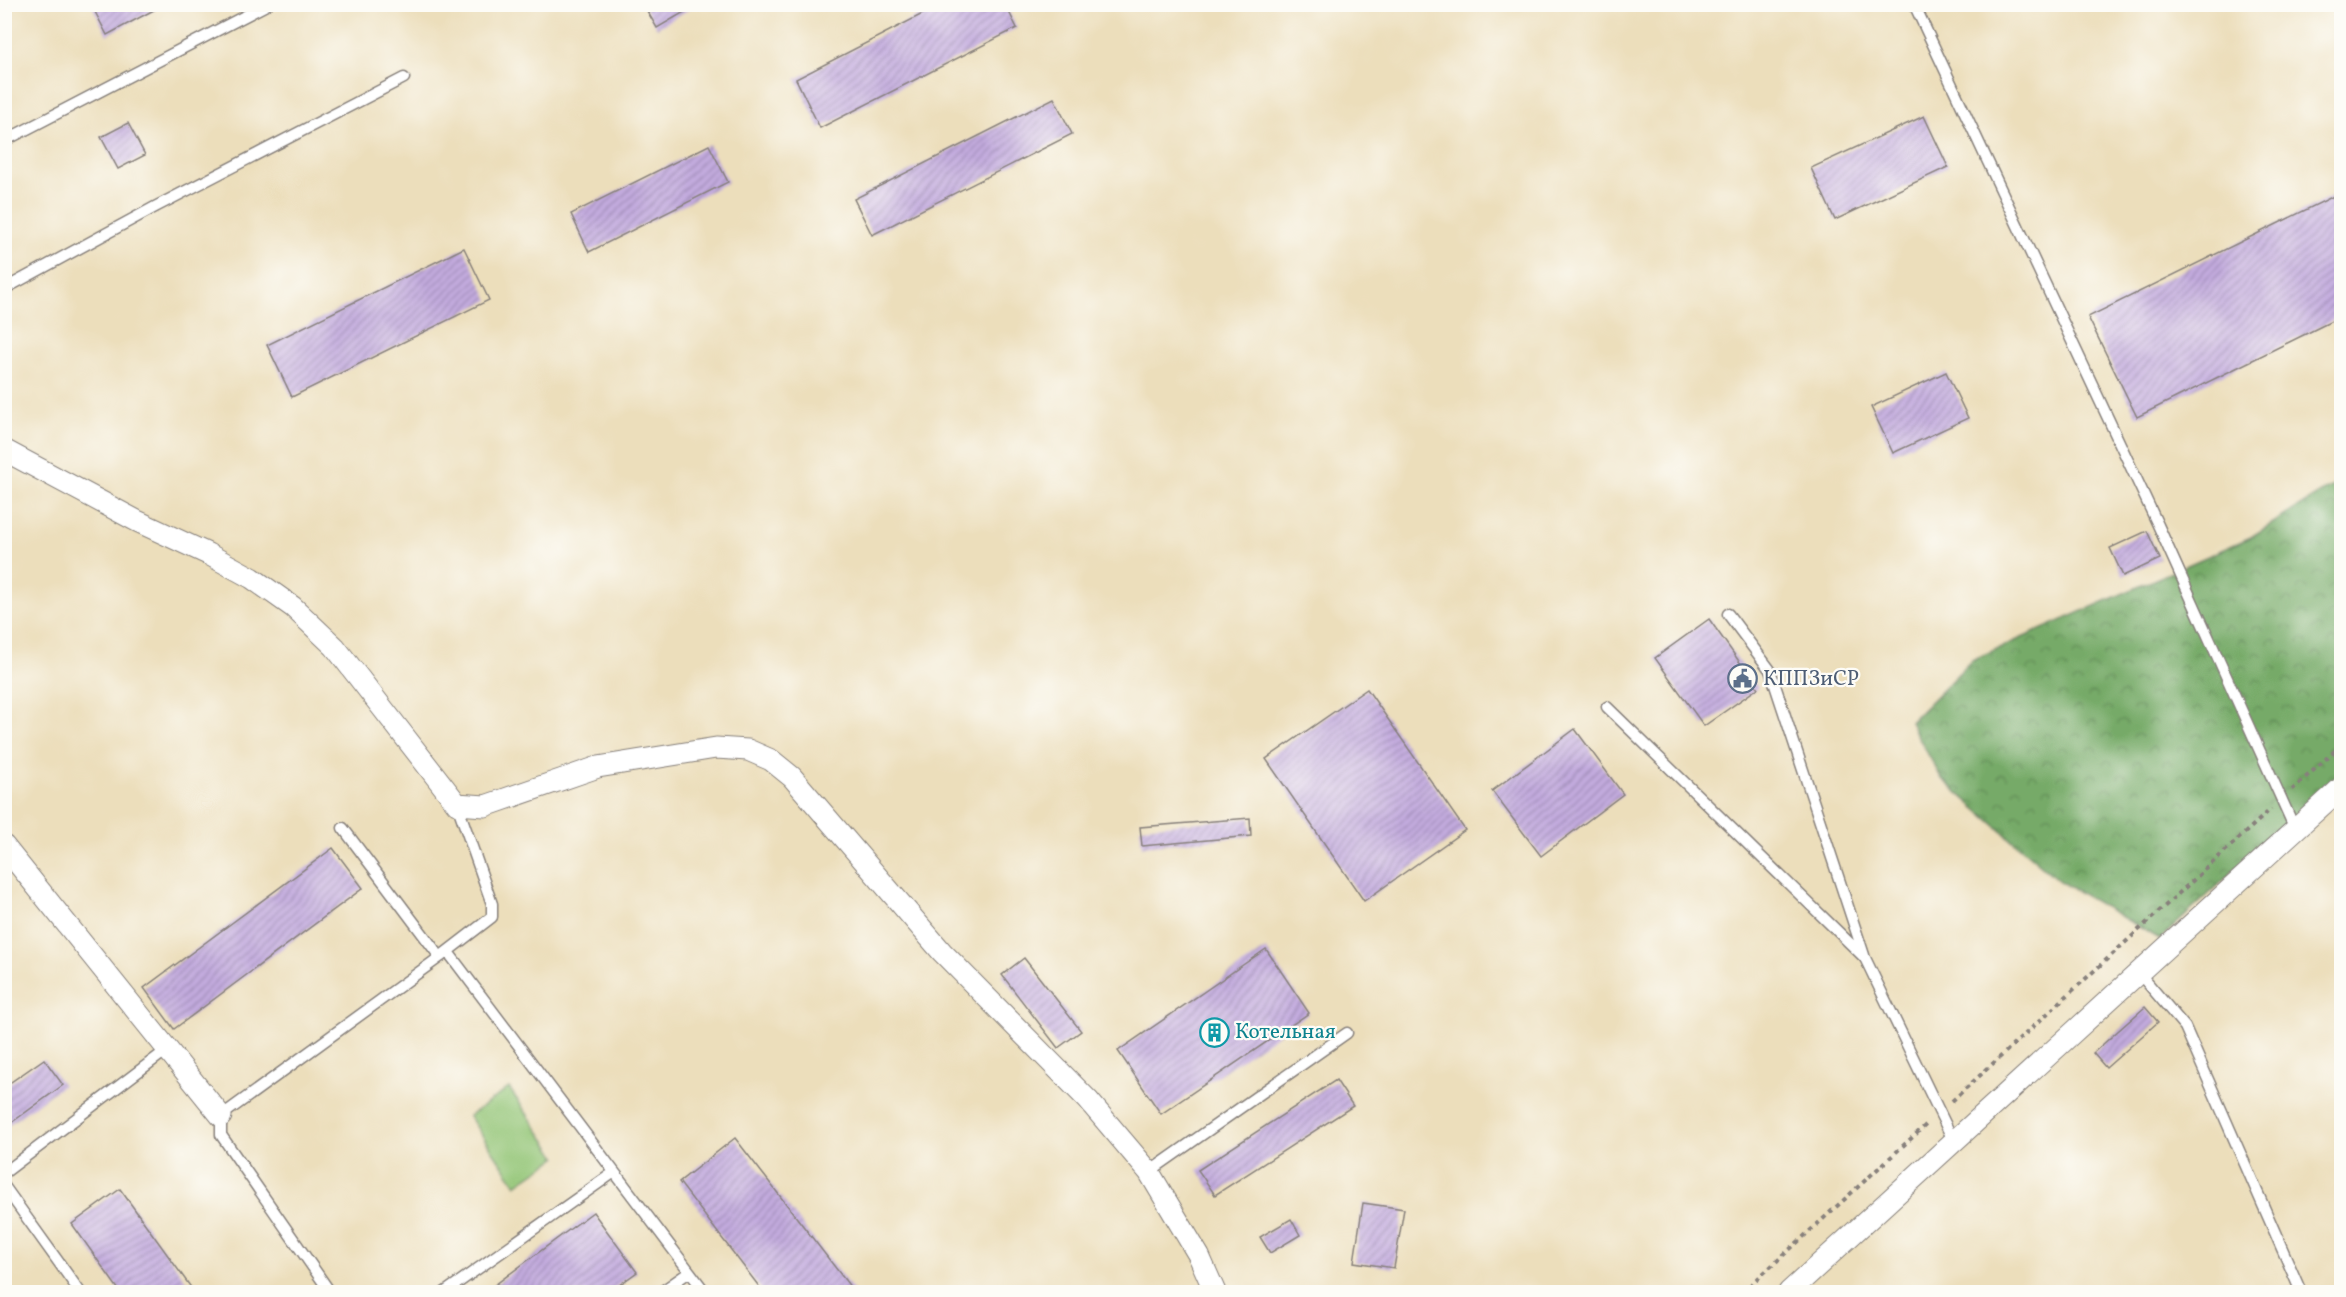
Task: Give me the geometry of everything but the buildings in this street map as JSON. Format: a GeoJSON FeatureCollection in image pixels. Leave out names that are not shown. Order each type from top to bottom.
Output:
{"type":"FeatureCollection","features":[{"type":"Feature","properties":{"kind":"street"},"geometry":{"type":"LineString","coordinates":[[4,450],[137,522],[208,554],[252,578],[293,607],[335,647],[457,804],[485,807],[598,767],[716,748],[748,750],[771,760],[792,777],[942,952],[1088,1100],[1149,1172],[1199,1256],[1215,1293]]}},
{"type":"Feature","properties":{"kind":"street"},"geometry":{"type":"LineString","coordinates":[[1789,1293],[2342,787]]}},
{"type":"Feature","properties":{"kind":"street"},"geometry":{"type":"LineString","coordinates":[[4,846],[221,1116]]}},
{"type":"Feature","properties":{"kind":"lane"},"geometry":{"type":"LineString","coordinates":[[4,141],[268,4]]}},
{"type":"Feature","properties":{"kind":"lane"},"geometry":{"type":"LineString","coordinates":[[1914,4],[2158,525],[2295,829]]}},
{"type":"Feature","properties":{"kind":"lane"},"geometry":{"type":"LineString","coordinates":[[4,289],[154,207],[404,78]]}},
{"type":"Feature","properties":{"kind":"lane"},"geometry":{"type":"LineString","coordinates":[[1728,614],[1770,670],[1865,958],[1954,1142]]}},
{"type":"Feature","properties":{"kind":"lane"},"geometry":{"type":"LineString","coordinates":[[1607,707],[1865,958]]}},
{"type":"Feature","properties":{"kind":"lane"},"geometry":{"type":"LineString","coordinates":[[330,1293],[221,1135],[221,1116],[444,955],[492,917],[492,904],[457,804]]}},
{"type":"Feature","properties":{"kind":"lane"},"geometry":{"type":"LineString","coordinates":[[343,828],[705,1293]]}},
{"type":"Feature","properties":{"kind":"lane"},"geometry":{"type":"LineString","coordinates":[[2139,972],[2185,1027],[2301,1293]]}},
{"type":"Feature","properties":{"kind":"lane"},"geometry":{"type":"LineString","coordinates":[[1149,1172],[1347,1033]]}},
{"type":"Feature","properties":{"kind":"lane"},"geometry":{"type":"LineString","coordinates":[[4,1173],[168,1049]]}},
{"type":"Feature","properties":{"kind":"lane"},"geometry":{"type":"LineString","coordinates":[[445,1293],[613,1173]]}},
{"type":"Feature","properties":{"kind":"lane"},"geometry":{"type":"LineString","coordinates":[[4,1186],[80,1293]]}},
{"type":"Feature","properties":{"kind":"lane"},"geometry":{"type":"LineString","coordinates":[[661,1293],[688,1273]]}},
{"type":"Feature","properties":{"kind":"path"},"geometry":{"type":"LineString","coordinates":[[1743,1293],[2342,744]]}},
{"type":"Feature","properties":{"kind":"green space"},"geometry":{"type":"Polygon","coordinates":[[[2341,480],[2341,772],[2160,939],[2059,881],[1942,779],[1910,722],[1972,660],[2251,537],[2341,480]]]}},
{"type":"Feature","properties":{"kind":"green space"},"geometry":{"type":"Polygon","coordinates":[[[509,1088],[557,1157],[516,1185],[469,1116],[509,1088]]]}},
{"type":"Feature","properties":{"kind":"place","name":"КППЗиСР"},"geometry":{"type":"Point","coordinates":[1742,679]}},
{"type":"Feature","properties":{"kind":"place","name":"Котельная"},"geometry":{"type":"Point","coordinates":[1214,1032]}}]}
